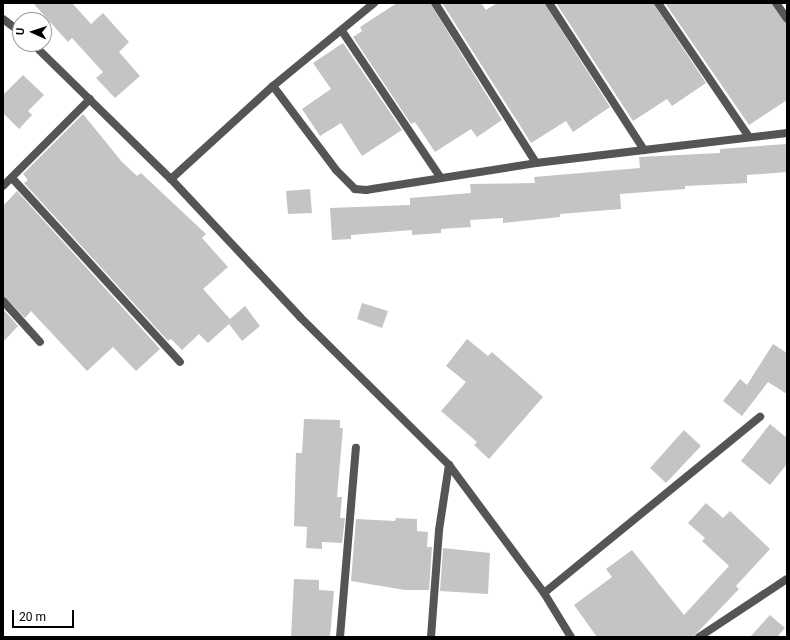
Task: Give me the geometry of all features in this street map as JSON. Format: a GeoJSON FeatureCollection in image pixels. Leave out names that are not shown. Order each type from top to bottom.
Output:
{"type":"FeatureCollection","features":[{"type":"Feature","properties":{"kind":"street"},"geometry":{"type":"LineString","coordinates":[[171,179],[273,86],[342,31],[374,3]]}},
{"type":"Feature","properties":{"kind":"street"},"geometry":{"type":"LineString","coordinates":[[435,3],[536,163]]}},
{"type":"Feature","properties":{"kind":"street"},"geometry":{"type":"LineString","coordinates":[[549,3],[644,150]]}},
{"type":"Feature","properties":{"kind":"street"},"geometry":{"type":"LineString","coordinates":[[658,3],[749,137]]}},
{"type":"Feature","properties":{"kind":"street"},"geometry":{"type":"LineString","coordinates":[[776,3],[787,19]]}},
{"type":"Feature","properties":{"kind":"street"},"geometry":{"type":"LineString","coordinates":[[3,19],[12,26]]}},
{"type":"Feature","properties":{"kind":"street"},"geometry":{"type":"LineString","coordinates":[[342,31],[440,177]]}},
{"type":"Feature","properties":{"kind":"street"},"geometry":{"type":"LineString","coordinates":[[41,52],[171,179],[300,317],[449,466],[544,593],[571,637]]}},
{"type":"Feature","properties":{"kind":"street"},"geometry":{"type":"LineString","coordinates":[[273,86],[336,170],[355,189],[366,190],[440,177],[536,163],[787,133]]}},
{"type":"Feature","properties":{"kind":"street"},"geometry":{"type":"LineString","coordinates":[[3,186],[90,99]]}},
{"type":"Feature","properties":{"kind":"street"},"geometry":{"type":"LineString","coordinates":[[12,178],[180,362]]}},
{"type":"Feature","properties":{"kind":"street"},"geometry":{"type":"LineString","coordinates":[[3,301],[40,342]]}},
{"type":"Feature","properties":{"kind":"street"},"geometry":{"type":"LineString","coordinates":[[544,593],[760,417]]}},
{"type":"Feature","properties":{"kind":"street"},"geometry":{"type":"LineString","coordinates":[[340,637],[356,448]]}},
{"type":"Feature","properties":{"kind":"street"},"geometry":{"type":"LineString","coordinates":[[431,637],[438,530],[449,466]]}},
{"type":"Feature","properties":{"kind":"street"},"geometry":{"type":"LineString","coordinates":[[699,637],[787,579]]}},
{"type":"Feature","properties":{"kind":"building"},"geometry":{"type":"Polygon","coordinates":[[[33,3],[72,3],[91,24],[103,13],[129,42],[119,52],[140,76],[115,98],[96,78],[103,72],[72,38],[68,42],[52,24],[52,12],[41,12],[33,3]]]}},
{"type":"Feature","properties":{"kind":"building"},"geometry":{"type":"Polygon","coordinates":[[[397,3],[430,3],[502,120],[477,137],[471,129],[435,152],[415,122],[411,124],[353,37],[362,31],[360,27],[397,3]]]}},
{"type":"Feature","properties":{"kind":"building"},"geometry":{"type":"Polygon","coordinates":[[[442,3],[481,3],[486,10],[497,3],[544,3],[610,107],[573,132],[566,121],[531,143],[442,3]]]}},
{"type":"Feature","properties":{"kind":"building"},"geometry":{"type":"Polygon","coordinates":[[[556,3],[653,3],[706,83],[672,106],[667,99],[633,121],[556,3]]]}},
{"type":"Feature","properties":{"kind":"building"},"geometry":{"type":"Polygon","coordinates":[[[665,3],[771,3],[787,24],[787,100],[749,125],[665,3]]]}},
{"type":"Feature","properties":{"kind":"building"},"geometry":{"type":"Polygon","coordinates":[[[343,43],[402,130],[362,156],[341,123],[320,136],[302,109],[331,89],[313,63],[343,43]]]}},
{"type":"Feature","properties":{"kind":"building"},"geometry":{"type":"Polygon","coordinates":[[[23,75],[44,95],[28,111],[32,115],[19,129],[3,113],[3,95],[23,75]]]}},
{"type":"Feature","properties":{"kind":"building"},"geometry":{"type":"Polygon","coordinates":[[[83,114],[122,162],[137,176],[141,173],[206,234],[202,238],[228,267],[203,289],[230,319],[245,306],[260,326],[242,341],[229,324],[208,343],[199,334],[182,350],[171,339],[168,341],[24,183],[28,180],[23,174],[83,114]]]}},
{"type":"Feature","properties":{"kind":"building"},"geometry":{"type":"Polygon","coordinates":[[[787,144],[787,172],[747,175],[747,183],[685,186],[685,189],[620,194],[621,209],[560,214],[560,217],[503,223],[503,218],[470,220],[471,227],[441,229],[441,233],[412,235],[412,230],[351,235],[351,239],[332,240],[330,208],[410,205],[410,198],[471,193],[470,184],[535,183],[534,177],[640,168],[639,157],[720,153],[720,149],[787,144]]]}},
{"type":"Feature","properties":{"kind":"building"},"geometry":{"type":"Polygon","coordinates":[[[310,189],[312,213],[288,214],[286,191],[310,189]]]}},
{"type":"Feature","properties":{"kind":"building"},"geometry":{"type":"Polygon","coordinates":[[[17,191],[160,349],[136,371],[113,347],[87,371],[31,311],[25,318],[3,296],[3,206],[17,191]]]}},
{"type":"Feature","properties":{"kind":"building"},"geometry":{"type":"Polygon","coordinates":[[[362,303],[388,311],[382,328],[357,319],[362,303]]]}},
{"type":"Feature","properties":{"kind":"building"},"geometry":{"type":"Polygon","coordinates":[[[3,309],[18,326],[3,342],[3,309]]]}},
{"type":"Feature","properties":{"kind":"building"},"geometry":{"type":"Polygon","coordinates":[[[467,339],[488,356],[492,352],[543,397],[489,459],[474,445],[477,442],[441,411],[466,382],[446,366],[467,339]]]}},
{"type":"Feature","properties":{"kind":"building"},"geometry":{"type":"Polygon","coordinates":[[[773,344],[787,353],[787,394],[768,382],[742,416],[723,401],[740,379],[747,385],[773,344]]]}},
{"type":"Feature","properties":{"kind":"building"},"geometry":{"type":"Polygon","coordinates":[[[304,419],[340,420],[340,428],[343,428],[337,497],[342,497],[340,518],[345,518],[342,543],[322,542],[322,549],[306,548],[307,527],[294,526],[296,453],[302,453],[304,419]]]}},
{"type":"Feature","properties":{"kind":"building"},"geometry":{"type":"Polygon","coordinates":[[[770,424],[787,438],[787,464],[770,485],[741,461],[770,424]]]}},
{"type":"Feature","properties":{"kind":"building"},"geometry":{"type":"Polygon","coordinates":[[[684,430],[701,446],[666,483],[650,468],[684,430]]]}},
{"type":"Feature","properties":{"kind":"building"},"geometry":{"type":"Polygon","coordinates":[[[706,503],[723,518],[730,511],[770,549],[736,586],[739,589],[693,637],[597,637],[574,605],[612,577],[606,569],[632,550],[684,615],[729,566],[702,541],[705,538],[688,523],[706,503]]]}},
{"type":"Feature","properties":{"kind":"building"},"geometry":{"type":"Polygon","coordinates":[[[396,518],[417,519],[417,531],[428,532],[427,547],[432,547],[429,590],[405,590],[351,581],[356,519],[395,521],[396,518]]]}},
{"type":"Feature","properties":{"kind":"building"},"geometry":{"type":"Polygon","coordinates":[[[443,548],[490,553],[488,594],[440,591],[443,548]]]}},
{"type":"Feature","properties":{"kind":"building"},"geometry":{"type":"Polygon","coordinates":[[[294,579],[319,580],[319,590],[334,591],[330,637],[291,637],[294,579]]]}},
{"type":"Feature","properties":{"kind":"building"},"geometry":{"type":"Polygon","coordinates":[[[770,615],[785,628],[777,637],[750,637],[770,615]]]}}]}
